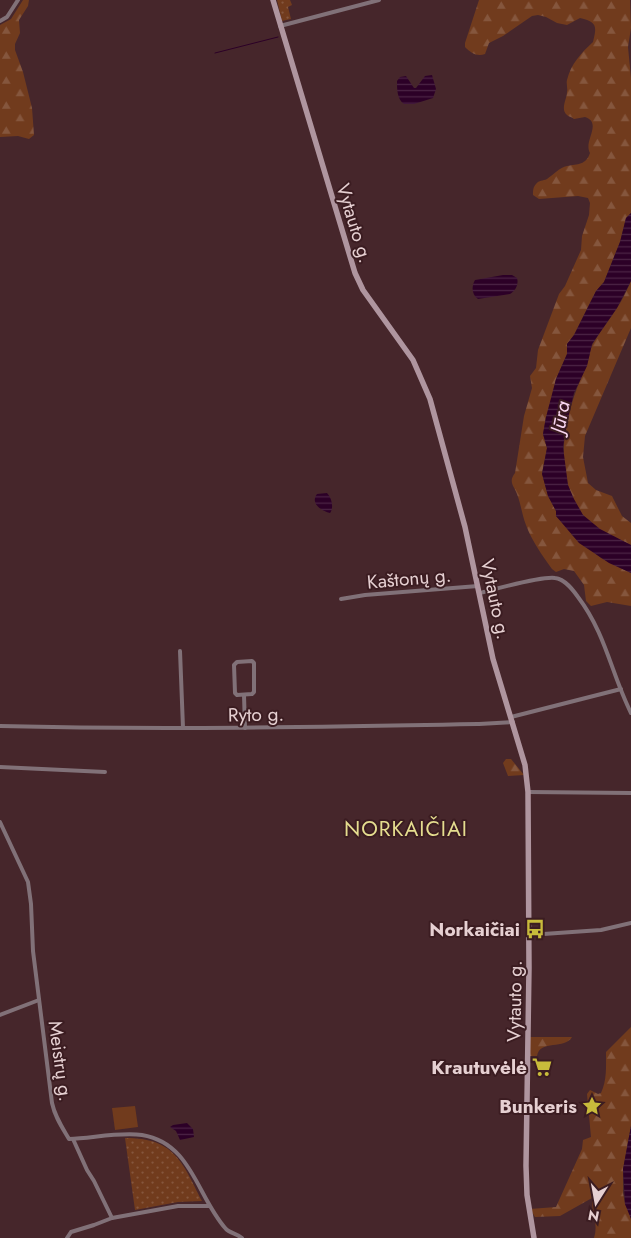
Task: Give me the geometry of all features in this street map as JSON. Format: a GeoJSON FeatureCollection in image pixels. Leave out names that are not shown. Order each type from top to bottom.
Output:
{"type":"FeatureCollection","features":[{"type":"Feature","properties":{"kind":"main road","name":"Vytauto g."},"geometry":{"type":"LineString","coordinates":[[273,0],[355,273],[363,290],[412,360],[428,394],[458,500],[493,659],[525,764],[528,792],[529,935],[526,1166],[527,1195],[534,1238]]}},
{"type":"Feature","properties":{"kind":"street"},"geometry":{"type":"LineString","coordinates":[[0,21],[7,18],[18,0]]}},
{"type":"Feature","properties":{"kind":"street"},"geometry":{"type":"LineString","coordinates":[[280,26],[380,0]]}},
{"type":"Feature","properties":{"kind":"street"},"geometry":{"type":"LineString","coordinates":[[480,593],[547,578],[556,578],[563,581],[574,592],[596,623],[631,713]]}},
{"type":"Feature","properties":{"kind":"street","name":"Kaštonų g."},"geometry":{"type":"LineString","coordinates":[[341,599],[365,595],[478,586]]}},
{"type":"Feature","properties":{"kind":"street"},"geometry":{"type":"LineString","coordinates":[[180,651],[183,728]]}},
{"type":"Feature","properties":{"kind":"street"},"geometry":{"type":"LineString","coordinates":[[252,661],[254,663],[254,692],[244,695],[237,695],[235,693],[234,665],[236,662],[252,661]]}},
{"type":"Feature","properties":{"kind":"street","name":"Ryto g."},"geometry":{"type":"LineString","coordinates":[[0,726],[246,728],[479,724],[512,719],[621,689]]}},
{"type":"Feature","properties":{"kind":"street"},"geometry":{"type":"LineString","coordinates":[[244,695],[246,728]]}},
{"type":"Feature","properties":{"kind":"street"},"geometry":{"type":"LineString","coordinates":[[0,767],[105,772]]}},
{"type":"Feature","properties":{"kind":"street"},"geometry":{"type":"LineString","coordinates":[[528,792],[631,793]]}},
{"type":"Feature","properties":{"kind":"street","name":"Meistrų g."},"geometry":{"type":"LineString","coordinates":[[0,822],[28,882],[32,904],[33,951],[55,1114],[69,1139],[73,1139],[112,1218]]}},
{"type":"Feature","properties":{"kind":"street"},"geometry":{"type":"LineString","coordinates":[[529,935],[601,930],[631,923]]}},
{"type":"Feature","properties":{"kind":"street","name":"Meistrų g."},"geometry":{"type":"LineString","coordinates":[[0,1015],[39,1000]]}},
{"type":"Feature","properties":{"kind":"street"},"geometry":{"type":"LineString","coordinates":[[73,1139],[140,1135],[157,1139],[172,1147],[183,1158],[209,1206],[227,1230],[242,1238]]}},
{"type":"Feature","properties":{"kind":"street"},"geometry":{"type":"LineString","coordinates":[[67,1238],[71,1232],[94,1226],[112,1218],[178,1206],[209,1206]]}},
{"type":"Feature","properties":{"kind":"green space"},"geometry":{"type":"Polygon","coordinates":[[[23,0],[29,0],[28,6],[19,20],[20,33],[15,44],[15,50],[32,108],[34,135],[29,139],[18,136],[0,137],[0,25],[11,19],[23,0]]]}},
{"type":"Feature","properties":{"kind":"green space"},"geometry":{"type":"Polygon","coordinates":[[[277,0],[290,0],[292,5],[288,7],[291,19],[282,21],[277,0]]]}},
{"type":"Feature","properties":{"kind":"green space"},"geometry":{"type":"Polygon","coordinates":[[[479,0],[630,0],[631,28],[628,47],[631,78],[631,213],[626,218],[620,242],[604,282],[596,291],[574,335],[567,344],[567,354],[556,379],[546,417],[543,434],[547,448],[542,473],[548,496],[556,511],[556,516],[570,530],[572,535],[601,558],[631,573],[631,606],[607,602],[591,606],[586,601],[584,585],[574,571],[564,569],[556,572],[552,569],[528,531],[512,484],[524,416],[532,388],[530,376],[536,368],[538,350],[559,294],[565,286],[581,250],[582,236],[589,215],[590,203],[588,198],[578,196],[539,199],[533,195],[533,189],[537,183],[547,179],[562,168],[584,162],[590,153],[589,143],[593,128],[592,123],[585,117],[574,119],[565,113],[564,107],[569,74],[577,59],[593,42],[595,28],[590,21],[580,18],[567,25],[557,23],[546,17],[532,16],[503,36],[489,43],[485,54],[477,55],[465,47],[465,43],[479,0]]]}},
{"type":"Feature","properties":{"kind":"green space"},"geometry":{"type":"Polygon","coordinates":[[[631,281],[631,328],[585,436],[583,457],[588,483],[596,490],[612,496],[622,516],[631,523],[631,545],[599,529],[583,515],[573,498],[567,480],[564,442],[572,403],[592,345],[619,305],[631,281]]]}},
{"type":"Feature","properties":{"kind":"green space"},"geometry":{"type":"Polygon","coordinates":[[[506,759],[511,759],[524,775],[508,776],[503,763],[506,759]]]}},
{"type":"Feature","properties":{"kind":"green space"},"geometry":{"type":"Polygon","coordinates":[[[631,1027],[631,1126],[623,1169],[623,1193],[625,1204],[631,1216],[631,1238],[594,1238],[596,1228],[592,1198],[560,1216],[535,1217],[530,1209],[556,1207],[582,1149],[583,1140],[591,1137],[587,1094],[590,1090],[598,1094],[601,1093],[605,1078],[606,1052],[631,1027]]]}},
{"type":"Feature","properties":{"kind":"green space"},"geometry":{"type":"Polygon","coordinates":[[[530,1037],[572,1037],[564,1043],[543,1048],[537,1056],[529,1056],[530,1037]]]}},
{"type":"Feature","properties":{"kind":"green space"},"geometry":{"type":"Polygon","coordinates":[[[135,1106],[138,1127],[115,1130],[112,1108],[135,1106]]]}},
{"type":"Feature","properties":{"kind":"green space"},"geometry":{"type":"Polygon","coordinates":[[[125,1138],[155,1142],[175,1155],[189,1175],[202,1201],[178,1202],[135,1210],[125,1138]]]}},
{"type":"Feature","properties":{"kind":"water"},"geometry":{"type":"Polygon","coordinates":[[[432,75],[436,89],[433,98],[414,104],[404,104],[402,102],[397,87],[397,81],[400,77],[406,76],[414,88],[416,88],[425,76],[432,75]]]}},
{"type":"Feature","properties":{"kind":"water","name":"Jūra"},"geometry":{"type":"Polygon","coordinates":[[[631,213],[631,281],[617,308],[592,344],[587,366],[574,393],[563,447],[568,485],[574,499],[583,515],[600,529],[631,545],[631,573],[609,563],[579,543],[556,516],[556,511],[548,496],[542,474],[547,448],[543,434],[546,417],[556,379],[567,354],[567,344],[574,335],[596,291],[604,282],[620,242],[626,218],[631,213]]]}},
{"type":"Feature","properties":{"kind":"water"},"geometry":{"type":"Polygon","coordinates":[[[512,275],[517,278],[517,285],[512,293],[478,299],[474,295],[475,280],[512,275]]]}},
{"type":"Feature","properties":{"kind":"water"},"geometry":{"type":"Polygon","coordinates":[[[327,493],[332,503],[330,513],[320,508],[315,500],[317,494],[327,493]]]}},
{"type":"Feature","properties":{"kind":"water"},"geometry":{"type":"Polygon","coordinates":[[[187,1123],[193,1129],[194,1137],[180,1140],[176,1131],[170,1127],[187,1123]]]}},
{"type":"Feature","properties":{"kind":"water"},"geometry":{"type":"Polygon","coordinates":[[[631,1126],[631,1219],[625,1204],[623,1169],[631,1126]]]}},
{"type":"Feature","properties":{"kind":"waterway"},"geometry":{"type":"LineString","coordinates":[[215,53],[278,37]]}},
{"type":"Feature","properties":{"kind":"place","name":"Norkaičiai"},"geometry":{"type":"Point","coordinates":[535,929]}},
{"type":"Feature","properties":{"kind":"place","name":"Krautuvėlė"},"geometry":{"type":"Point","coordinates":[542,1067]}},
{"type":"Feature","properties":{"kind":"place","name":"Bunkeris"},"geometry":{"type":"Point","coordinates":[592,1106]}},
{"type":"Feature","properties":{"kind":"district","name":"NORKAIČIAI"},"geometry":{"type":"Point","coordinates":[406,829]}}]}
